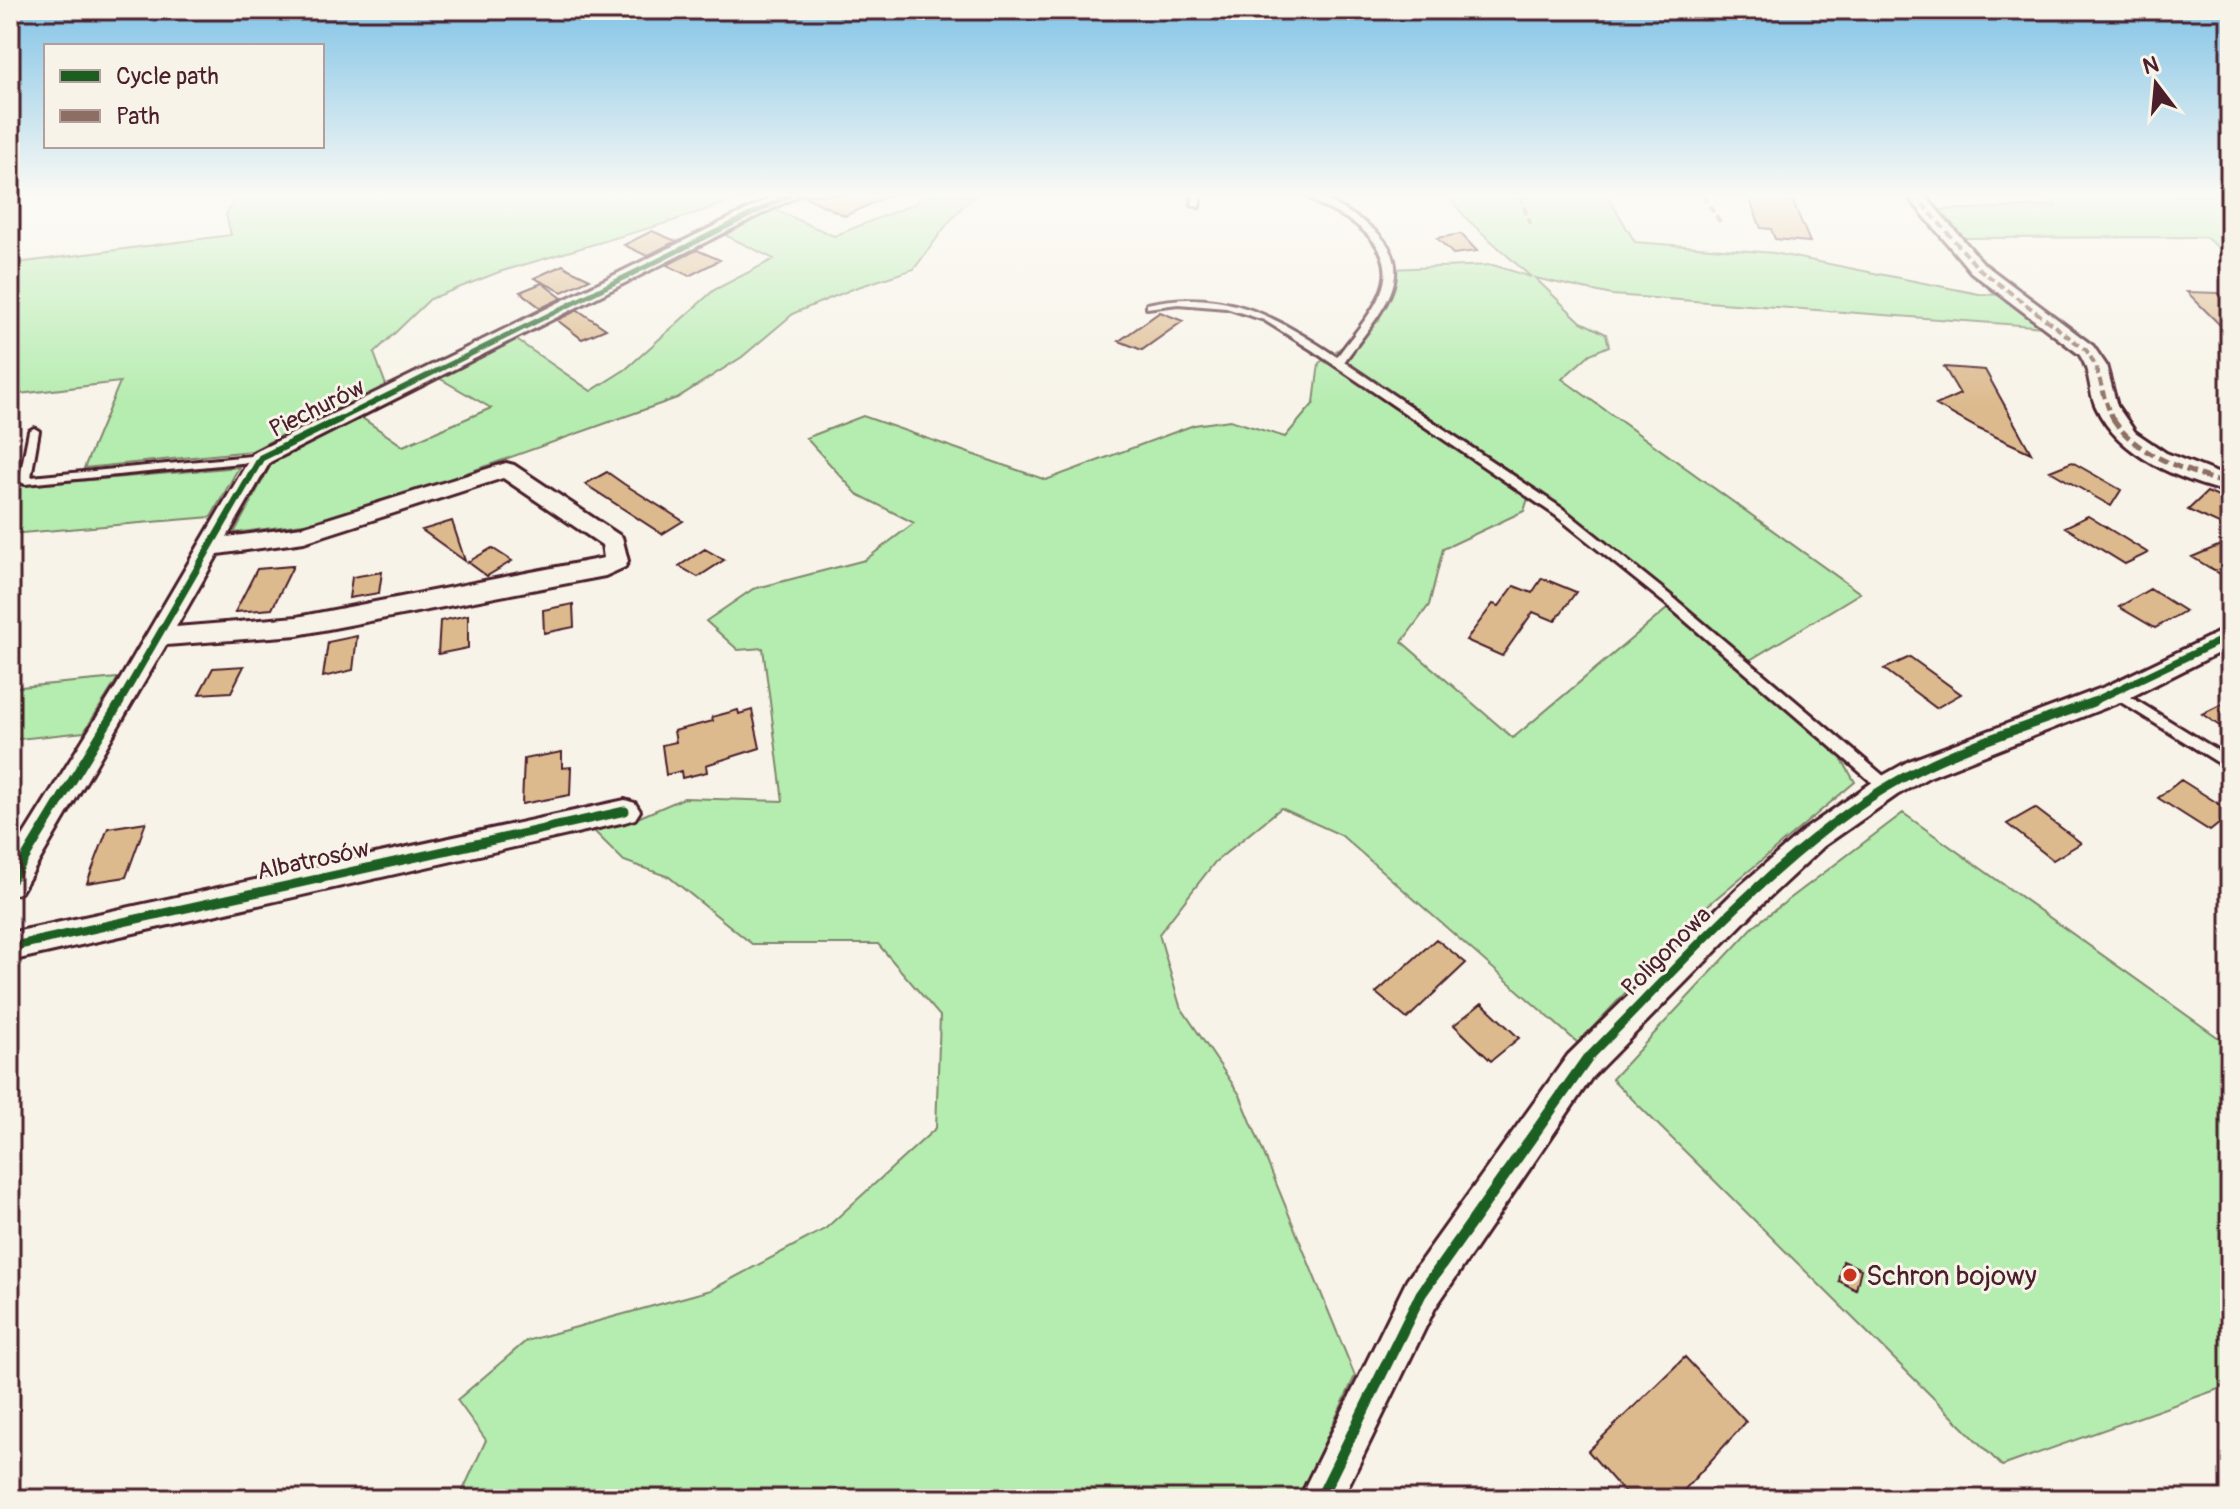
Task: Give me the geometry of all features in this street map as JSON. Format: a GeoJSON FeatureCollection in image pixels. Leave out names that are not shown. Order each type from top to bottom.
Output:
{"type":"FeatureCollection","features":[{"type":"Feature","properties":{"kind":"street","name":"Piechurów"},"geometry":{"type":"LineString","coordinates":[[10,883],[261,458],[648,265]]}},
{"type":"Feature","properties":{"kind":"street"},"geometry":{"type":"LineString","coordinates":[[1977,265],[2085,350],[2102,377],[2105,404],[2122,433],[2138,448],[2230,486]]}},
{"type":"Feature","properties":{"kind":"street"},"geometry":{"type":"LineString","coordinates":[[158,637],[297,626],[605,568],[616,561],[614,542],[506,470],[304,534],[210,547]]}},
{"type":"Feature","properties":{"kind":"street","name":"Poligonowa"},"geometry":{"type":"LineString","coordinates":[[1320,1499],[1421,1294],[1580,1066],[1793,857],[1814,838],[1887,787],[1919,769],[2116,693],[2230,636]]}},
{"type":"Feature","properties":{"kind":"street","name":"Albatrosów"},"geometry":{"type":"LineString","coordinates":[[10,947],[625,811]]}},
{"type":"Feature","properties":{"kind":"lane"},"geometry":{"type":"LineString","coordinates":[[1338,363],[1351,343],[1375,319],[1390,293],[1393,273],[1390,265]]}},
{"type":"Feature","properties":{"kind":"lane"},"geometry":{"type":"LineString","coordinates":[[1150,306],[1178,301],[1227,305],[1267,318],[1316,348],[1559,512],[1887,787]]}},
{"type":"Feature","properties":{"kind":"lane"},"geometry":{"type":"LineString","coordinates":[[1316,348],[1351,343]]}},
{"type":"Feature","properties":{"kind":"lane"},"geometry":{"type":"LineString","coordinates":[[34,431],[25,481],[261,458]]}},
{"type":"Feature","properties":{"kind":"lane"},"geometry":{"type":"LineString","coordinates":[[2116,693],[2230,765]]}},
{"type":"Feature","properties":{"kind":"green space"},"geometry":{"type":"Polygon","coordinates":[[[10,265],[521,265],[430,299],[374,353],[387,388],[303,424],[252,451],[84,468],[120,382],[10,395],[10,265]]]}},
{"type":"Feature","properties":{"kind":"green space"},"geometry":{"type":"Polygon","coordinates":[[[762,265],[917,265],[794,313],[742,357],[677,398],[334,520],[234,533],[274,459],[359,416],[403,446],[491,408],[439,378],[515,339],[591,391],[626,369],[714,290],[762,265]]]}},
{"type":"Feature","properties":{"kind":"green space"},"geometry":{"type":"Polygon","coordinates":[[[1494,265],[1531,277],[1518,265],[1836,265],[1979,294],[2003,295],[2045,327],[1612,295],[1535,278],[1581,322],[1606,334],[1609,346],[1590,354],[1562,379],[1860,593],[1750,660],[1742,669],[1841,758],[1855,782],[1707,906],[1578,1043],[1341,835],[1281,808],[1215,862],[1159,934],[1180,1006],[1240,1095],[1355,1376],[1305,1485],[1293,1499],[459,1499],[486,1440],[457,1400],[526,1341],[711,1290],[825,1229],[936,1128],[940,1016],[878,944],[752,944],[669,877],[624,861],[594,831],[626,823],[684,798],[783,801],[763,648],[738,650],[706,621],[753,589],[865,560],[914,523],[857,494],[806,438],[863,416],[1046,480],[1194,425],[1230,420],[1285,437],[1314,403],[1319,363],[1379,321],[1387,269],[1494,265]],[[1532,486],[1524,511],[1443,549],[1429,605],[1402,642],[1513,738],[1668,608],[1675,597],[1532,486]]]}},
{"type":"Feature","properties":{"kind":"green space"},"geometry":{"type":"Polygon","coordinates":[[[239,467],[211,517],[10,534],[10,487],[239,467]]]}},
{"type":"Feature","properties":{"kind":"green space"},"geometry":{"type":"Polygon","coordinates":[[[118,678],[84,732],[10,740],[10,688],[118,678]]]}},
{"type":"Feature","properties":{"kind":"green space"},"geometry":{"type":"Polygon","coordinates":[[[1903,813],[2230,1046],[2230,1385],[2002,1466],[1612,1079],[1755,925],[1903,813]]]}},
{"type":"Feature","properties":{"kind":"building"},"geometry":{"type":"Polygon","coordinates":[[[564,265],[590,279],[562,292],[534,278],[564,265]]]}},
{"type":"Feature","properties":{"kind":"building"},"geometry":{"type":"Polygon","coordinates":[[[668,265],[709,265],[689,276],[668,265]]]}},
{"type":"Feature","properties":{"kind":"building"},"geometry":{"type":"Polygon","coordinates":[[[542,283],[562,298],[541,308],[520,292],[542,283]]]}},
{"type":"Feature","properties":{"kind":"building"},"geometry":{"type":"Polygon","coordinates":[[[2187,292],[2218,293],[2230,304],[2230,335],[2187,292]]]}},
{"type":"Feature","properties":{"kind":"building"},"geometry":{"type":"Polygon","coordinates":[[[578,310],[606,329],[582,339],[557,320],[578,310]]]}},
{"type":"Feature","properties":{"kind":"building"},"geometry":{"type":"Polygon","coordinates":[[[1160,312],[1183,321],[1142,350],[1119,341],[1160,312]]]}},
{"type":"Feature","properties":{"kind":"building"},"geometry":{"type":"Polygon","coordinates":[[[1944,367],[1985,370],[2031,453],[1936,405],[1960,394],[1944,367]]]}},
{"type":"Feature","properties":{"kind":"building"},"geometry":{"type":"Polygon","coordinates":[[[2072,462],[2121,490],[2111,506],[2050,471],[2072,462]]]}},
{"type":"Feature","properties":{"kind":"building"},"geometry":{"type":"Polygon","coordinates":[[[607,472],[683,521],[662,534],[585,484],[607,472]]]}},
{"type":"Feature","properties":{"kind":"building"},"geometry":{"type":"Polygon","coordinates":[[[2207,492],[2230,502],[2230,529],[2188,510],[2207,492]]]}},
{"type":"Feature","properties":{"kind":"building"},"geometry":{"type":"Polygon","coordinates":[[[2088,516],[2148,553],[2125,564],[2065,527],[2088,516]]]}},
{"type":"Feature","properties":{"kind":"building"},"geometry":{"type":"Polygon","coordinates":[[[452,521],[465,561],[422,530],[452,521]]]}},
{"type":"Feature","properties":{"kind":"building"},"geometry":{"type":"Polygon","coordinates":[[[2230,541],[2230,580],[2192,557],[2230,541]]]}},
{"type":"Feature","properties":{"kind":"building"},"geometry":{"type":"Polygon","coordinates":[[[492,548],[512,561],[487,576],[468,562],[492,548]]]}},
{"type":"Feature","properties":{"kind":"building"},"geometry":{"type":"Polygon","coordinates":[[[705,549],[724,560],[698,577],[679,566],[705,549]]]}},
{"type":"Feature","properties":{"kind":"building"},"geometry":{"type":"Polygon","coordinates":[[[293,566],[272,609],[235,612],[257,569],[293,566]]]}},
{"type":"Feature","properties":{"kind":"building"},"geometry":{"type":"Polygon","coordinates":[[[382,572],[379,593],[349,598],[352,577],[382,572]]]}},
{"type":"Feature","properties":{"kind":"building"},"geometry":{"type":"Polygon","coordinates":[[[1542,578],[1576,592],[1555,621],[1533,612],[1502,656],[1466,640],[1493,604],[1499,606],[1514,586],[1532,593],[1542,578]]]}},
{"type":"Feature","properties":{"kind":"building"},"geometry":{"type":"Polygon","coordinates":[[[2150,589],[2185,611],[2155,628],[2119,607],[2150,589]]]}},
{"type":"Feature","properties":{"kind":"building"},"geometry":{"type":"Polygon","coordinates":[[[573,604],[574,627],[544,633],[543,610],[573,604]]]}},
{"type":"Feature","properties":{"kind":"building"},"geometry":{"type":"Polygon","coordinates":[[[468,615],[468,648],[438,654],[440,621],[468,615]]]}},
{"type":"Feature","properties":{"kind":"building"},"geometry":{"type":"Polygon","coordinates":[[[357,636],[353,670],[323,677],[328,642],[357,636]]]}},
{"type":"Feature","properties":{"kind":"building"},"geometry":{"type":"Polygon","coordinates":[[[1910,657],[1961,694],[1936,708],[1884,669],[1910,657]]]}},
{"type":"Feature","properties":{"kind":"building"},"geometry":{"type":"Polygon","coordinates":[[[244,666],[231,692],[199,694],[213,668],[244,666]]]}},
{"type":"Feature","properties":{"kind":"building"},"geometry":{"type":"Polygon","coordinates":[[[2230,700],[2230,733],[2202,714],[2230,700]]]}},
{"type":"Feature","properties":{"kind":"building"},"geometry":{"type":"Polygon","coordinates":[[[738,710],[739,714],[752,710],[760,748],[706,765],[707,772],[682,778],[681,771],[666,775],[662,745],[676,742],[674,731],[713,721],[712,717],[738,710]]]}},
{"type":"Feature","properties":{"kind":"building"},"geometry":{"type":"Polygon","coordinates":[[[562,752],[562,768],[571,767],[570,795],[522,804],[524,759],[562,752]]]}},
{"type":"Feature","properties":{"kind":"building"},"geometry":{"type":"Polygon","coordinates":[[[2181,780],[2230,811],[2230,815],[2210,831],[2158,798],[2181,780]]]}},
{"type":"Feature","properties":{"kind":"building"},"geometry":{"type":"Polygon","coordinates":[[[2035,808],[2081,843],[2053,860],[2007,824],[2035,808]]]}},
{"type":"Feature","properties":{"kind":"building"},"geometry":{"type":"Polygon","coordinates":[[[146,822],[126,877],[87,883],[108,828],[146,822]]]}},
{"type":"Feature","properties":{"kind":"building"},"geometry":{"type":"Polygon","coordinates":[[[1436,939],[1466,963],[1407,1019],[1376,993],[1436,939]]]}},
{"type":"Feature","properties":{"kind":"building"},"geometry":{"type":"Polygon","coordinates":[[[1482,1003],[1519,1038],[1491,1061],[1454,1025],[1482,1003]]]}},
{"type":"Feature","properties":{"kind":"building","name":"Schron bojowy"},"geometry":{"type":"Polygon","coordinates":[[[1843,1261],[1861,1269],[1856,1290],[1839,1281],[1843,1261]]]}},
{"type":"Feature","properties":{"kind":"building"},"geometry":{"type":"Polygon","coordinates":[[[1685,1357],[1746,1422],[1676,1499],[1630,1499],[1588,1451],[1685,1357]]]}},
{"type":"Feature","properties":{"kind":"marked path"},"geometry":{"type":"LineString","coordinates":[[1976,265],[2086,350],[2096,365],[2106,406],[2115,423],[2128,437],[2159,458],[2230,486]]}},
{"type":"Feature","properties":{"kind":"cycle path"},"geometry":{"type":"LineString","coordinates":[[10,883],[126,692],[261,458],[648,265]]}},
{"type":"Feature","properties":{"kind":"cycle path"},"geometry":{"type":"LineString","coordinates":[[1320,1499],[1421,1294],[1580,1066],[1751,895],[1814,838],[1887,787],[1919,769],[2116,693],[2230,636]]}},
{"type":"Feature","properties":{"kind":"cycle path"},"geometry":{"type":"LineString","coordinates":[[10,947],[625,811]]}},
{"type":"Feature","properties":{"kind":"place","name":"Schron bojowy"},"geometry":{"type":"Point","coordinates":[1850,1275]}}]}
